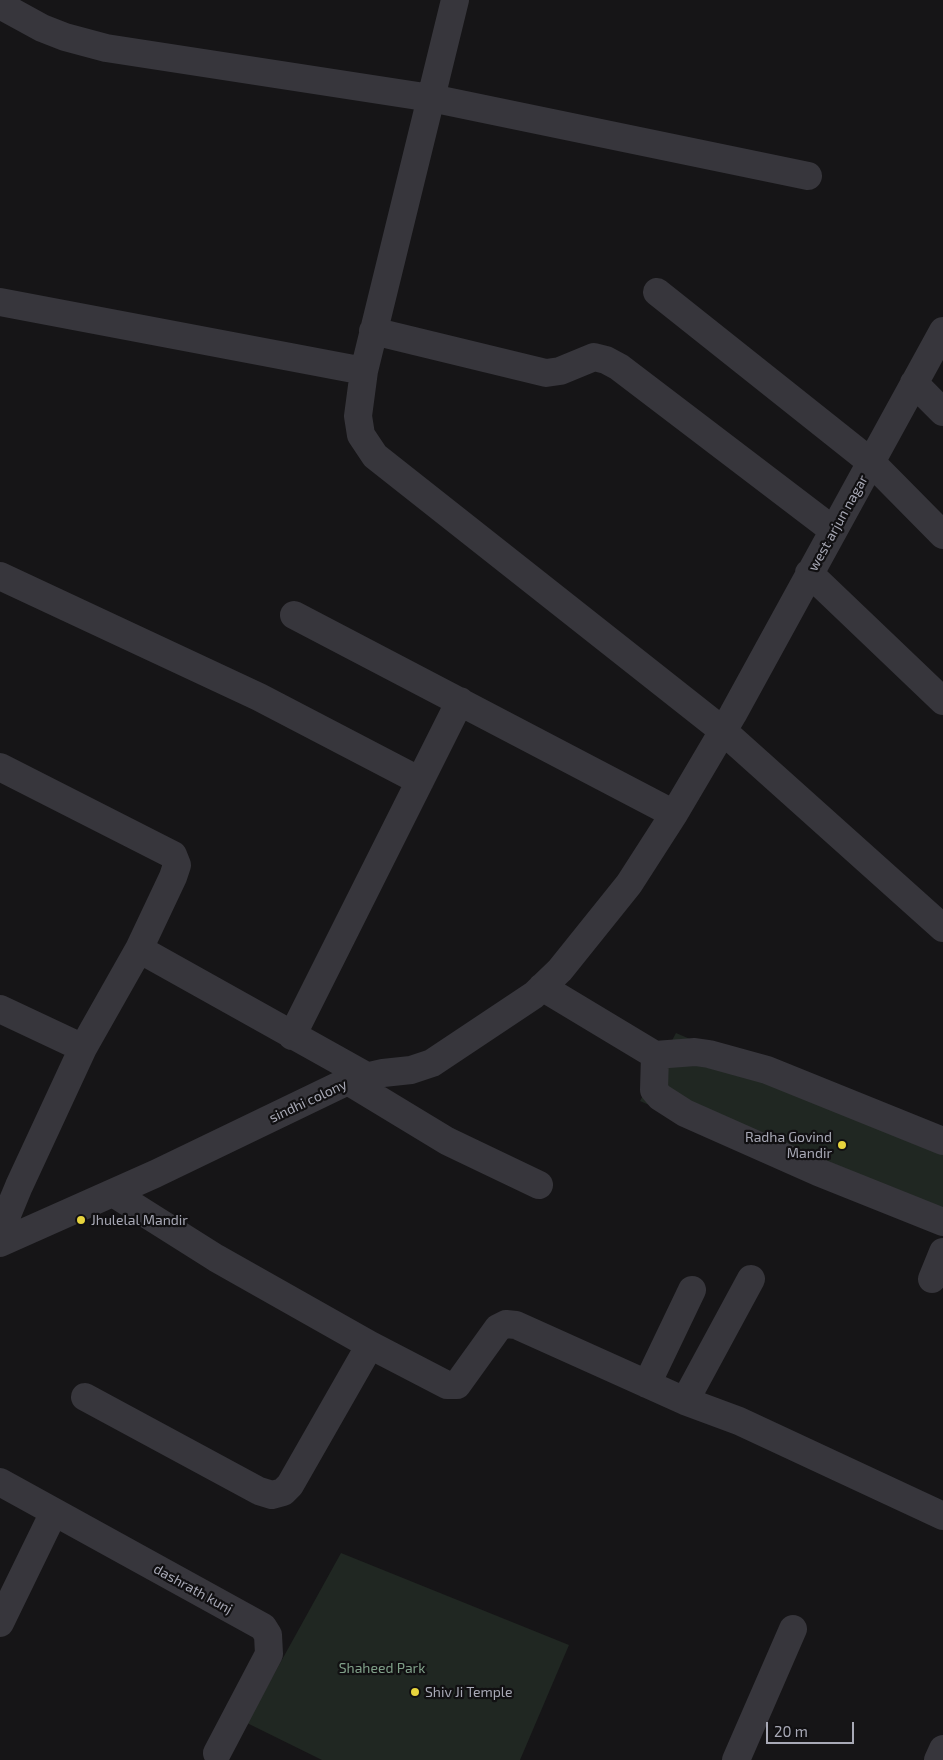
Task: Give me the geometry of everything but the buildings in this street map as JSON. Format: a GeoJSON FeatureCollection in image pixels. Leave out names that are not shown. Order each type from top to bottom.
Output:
{"type":"FeatureCollection","features":[{"type":"Feature","properties":{"kind":"street"},"geometry":{"type":"LineString","coordinates":[[455,0],[364,371],[358,416],[361,436],[374,456],[728,722],[943,928]]}},
{"type":"Feature","properties":{"kind":"street"},"geometry":{"type":"LineString","coordinates":[[0,5],[42,28],[65,37],[106,48],[431,98],[808,176]]}},
{"type":"Feature","properties":{"kind":"street"},"geometry":{"type":"LineString","coordinates":[[657,292],[872,463],[943,536]]}},
{"type":"Feature","properties":{"kind":"street"},"geometry":{"type":"LineString","coordinates":[[0,302],[364,371]]}},
{"type":"Feature","properties":{"kind":"street"},"geometry":{"type":"LineString","coordinates":[[373,331],[546,373],[560,371],[594,357],[606,360],[619,367],[833,530]]}},
{"type":"Feature","properties":{"kind":"street","name":"west arjun nagar"},"geometry":{"type":"LineString","coordinates":[[674,814],[728,722],[943,331]]}},
{"type":"Feature","properties":{"kind":"street"},"geometry":{"type":"LineString","coordinates":[[914,383],[943,412]]}},
{"type":"Feature","properties":{"kind":"street"},"geometry":{"type":"LineString","coordinates":[[809,573],[943,701]]}},
{"type":"Feature","properties":{"kind":"street"},"geometry":{"type":"LineString","coordinates":[[0,576],[259,697],[420,781]]}},
{"type":"Feature","properties":{"kind":"street"},"geometry":{"type":"LineString","coordinates":[[294,615],[674,814]]}},
{"type":"Feature","properties":{"kind":"street"},"geometry":{"type":"LineString","coordinates":[[292,1036],[460,701]]}},
{"type":"Feature","properties":{"kind":"street"},"geometry":{"type":"LineString","coordinates":[[0,767],[173,855],[177,865],[139,949],[10,1182],[0,1232]]}},
{"type":"Feature","properties":{"kind":"street","name":"sindhi colony"},"geometry":{"type":"LineString","coordinates":[[0,1243],[113,1193],[358,1079],[383,1073],[411,1070],[432,1063],[534,995],[551,979],[629,884],[674,814]]}},
{"type":"Feature","properties":{"kind":"street"},"geometry":{"type":"LineString","coordinates":[[139,949],[292,1036],[447,1141],[540,1185]]}},
{"type":"Feature","properties":{"kind":"street"},"geometry":{"type":"LineString","coordinates":[[551,979],[655,1055],[696,1052],[767,1070],[943,1141]]}},
{"type":"Feature","properties":{"kind":"street"},"geometry":{"type":"LineString","coordinates":[[0,1009],[83,1048]]}},
{"type":"Feature","properties":{"kind":"street"},"geometry":{"type":"LineString","coordinates":[[655,1055],[654,1090],[660,1097],[685,1113],[818,1172],[943,1222]]}},
{"type":"Feature","properties":{"kind":"street"},"geometry":{"type":"LineString","coordinates":[[113,1193],[216,1258],[370,1345],[447,1385],[457,1385],[498,1328],[506,1324],[516,1325],[685,1401],[739,1421],[943,1516]]}},
{"type":"Feature","properties":{"kind":"street"},"geometry":{"type":"LineString","coordinates":[[932,1279],[943,1252]]}},
{"type":"Feature","properties":{"kind":"street"},"geometry":{"type":"LineString","coordinates":[[685,1401],[751,1279]]}},
{"type":"Feature","properties":{"kind":"street"},"geometry":{"type":"LineString","coordinates":[[647,1384],[692,1290]]}},
{"type":"Feature","properties":{"kind":"street"},"geometry":{"type":"LineString","coordinates":[[85,1397],[258,1491],[272,1495],[283,1492],[290,1484],[370,1345]]}},
{"type":"Feature","properties":{"kind":"street","name":"dashrath kunj"},"geometry":{"type":"LineString","coordinates":[[0,1482],[263,1627],[268,1634],[269,1654],[220,1758]]}},
{"type":"Feature","properties":{"kind":"street"},"geometry":{"type":"LineString","coordinates":[[0,1623],[54,1512]]}},
{"type":"Feature","properties":{"kind":"street"},"geometry":{"type":"LineString","coordinates":[[736,1760],[793,1629]]}},
{"type":"Feature","properties":{"kind":"street"},"geometry":{"type":"LineString","coordinates":[[938,1760],[943,1749]]}},
{"type":"Feature","properties":{"kind":"green space"},"geometry":{"type":"Polygon","coordinates":[[[676,1033],[943,1148],[943,1234],[640,1101],[676,1033]]]}},
{"type":"Feature","properties":{"kind":"green space","name":"Shaheed Park"},"geometry":{"type":"Polygon","coordinates":[[[341,1553],[569,1645],[520,1760],[322,1760],[247,1723],[341,1553]]]}},
{"type":"Feature","properties":{"kind":"place","name":"Radha Govind Mandir"},"geometry":{"type":"Point","coordinates":[842,1145]}},
{"type":"Feature","properties":{"kind":"place","name":"Jhulelal Mandir"},"geometry":{"type":"Point","coordinates":[81,1220]}},
{"type":"Feature","properties":{"kind":"place","name":"Shiv Ji Temple"},"geometry":{"type":"Point","coordinates":[415,1692]}}]}
